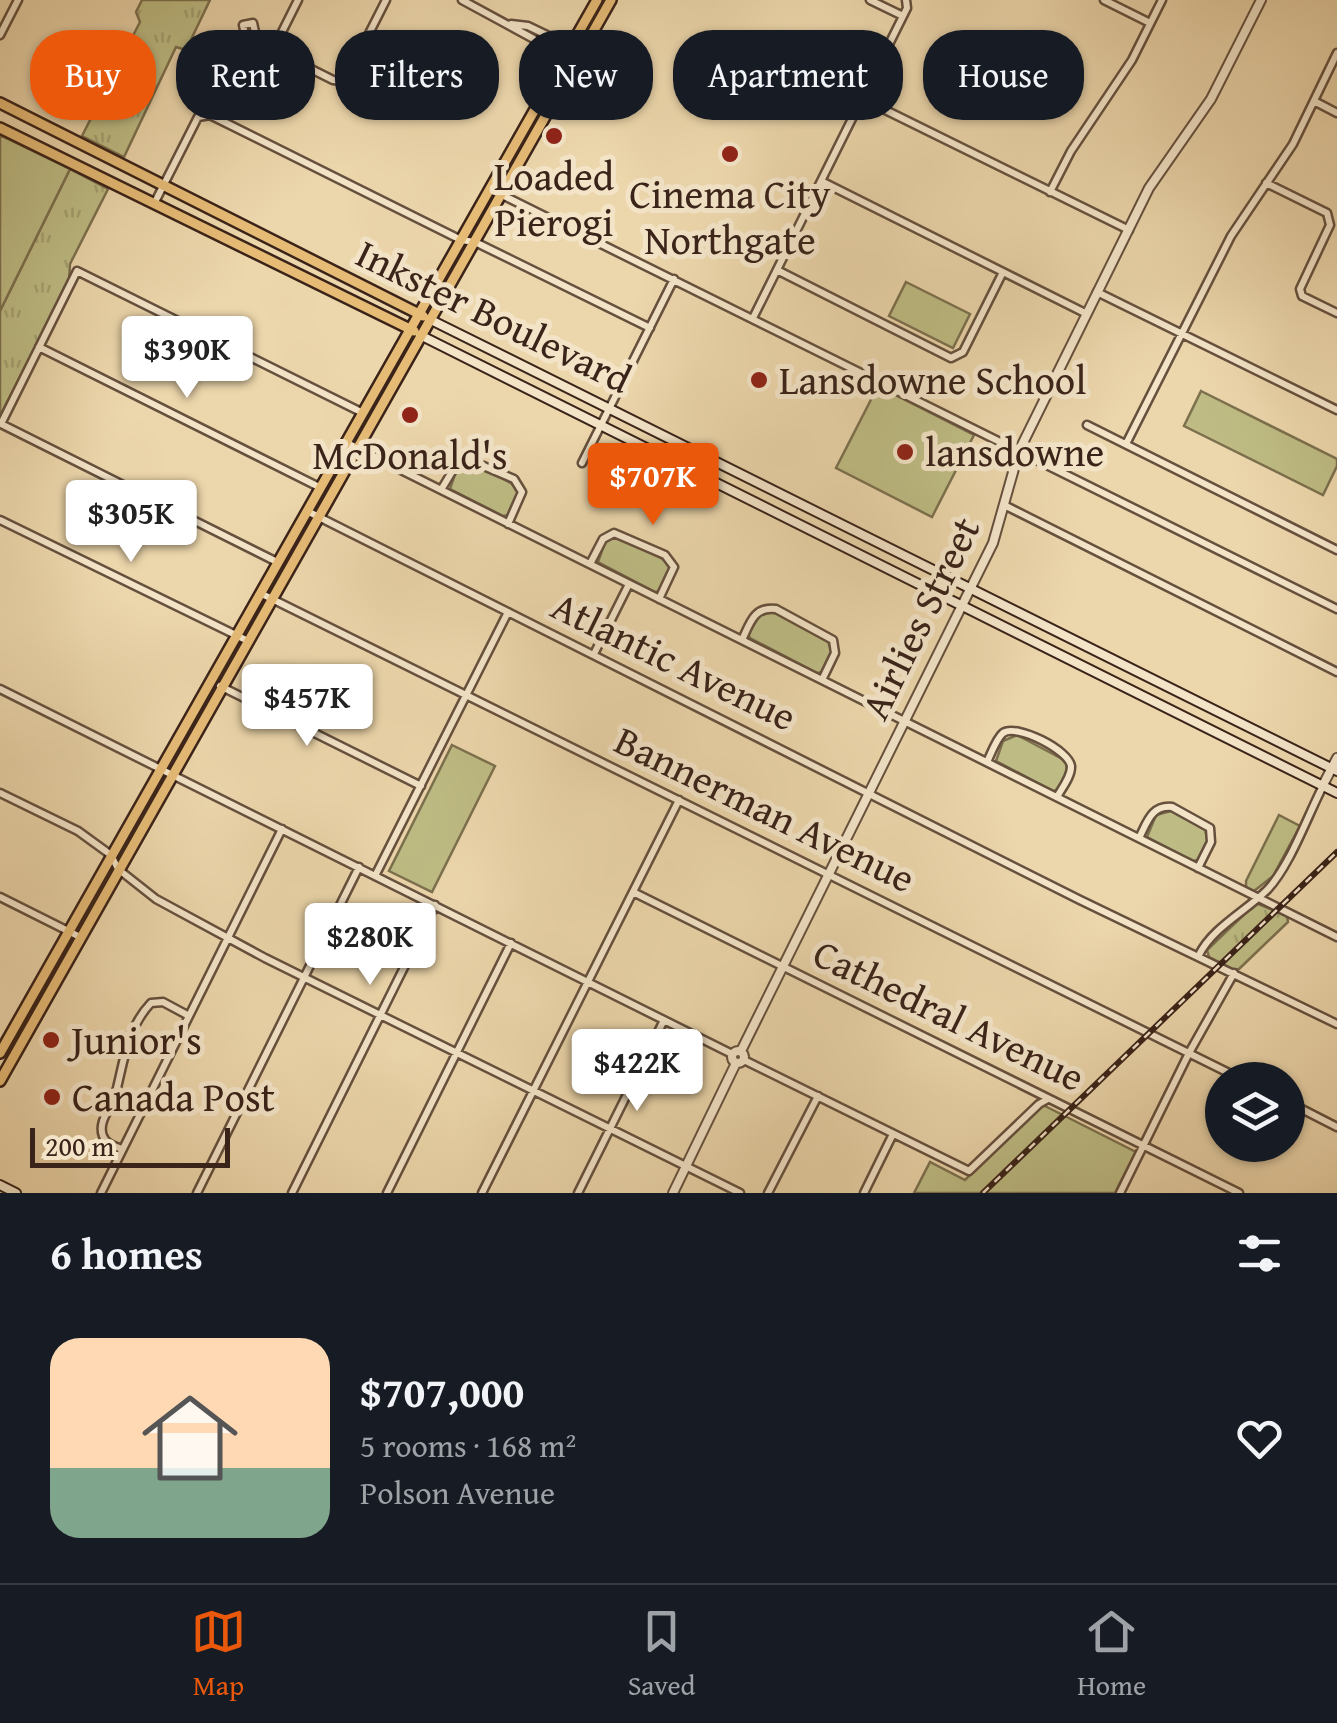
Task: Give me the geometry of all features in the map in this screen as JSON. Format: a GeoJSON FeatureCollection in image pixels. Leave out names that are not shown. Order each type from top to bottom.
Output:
{"type":"FeatureCollection","features":[{"type":"Feature","properties":{"kind":"main road"},"geometry":{"type":"LineString","coordinates":[[580,30],[597,0]]}},
{"type":"Feature","properties":{"kind":"main road"},"geometry":{"type":"LineString","coordinates":[[594,30],[611,0]]}},
{"type":"Feature","properties":{"kind":"main road","name":"Airlies Street"},"geometry":{"type":"LineString","coordinates":[[673,1193],[781,965],[1000,528],[1018,451],[1149,188],[1211,99],[1261,0]]}},
{"type":"Feature","properties":{"kind":"main road","name":"Inkster Boulevard"},"geometry":{"type":"LineString","coordinates":[[0,103],[1334,770]]}},
{"type":"Feature","properties":{"kind":"main road"},"geometry":{"type":"LineString","coordinates":[[0,1054],[529,120]]}},
{"type":"Feature","properties":{"kind":"main road"},"geometry":{"type":"LineString","coordinates":[[0,1080],[544,120]]}},
{"type":"Feature","properties":{"kind":"main road","name":"Inkster Boulevard"},"geometry":{"type":"LineString","coordinates":[[0,128],[1337,792]]}},
{"type":"Feature","properties":{"kind":"main road"},"geometry":{"type":"LineString","coordinates":[[1323,786],[1337,758]]}},
{"type":"Feature","properties":{"kind":"main road"},"geometry":{"type":"LineString","coordinates":[[0,1185],[16,1193]]}},
{"type":"Feature","properties":{"kind":"street"},"geometry":{"type":"LineString","coordinates":[[0,35],[18,0]]}},
{"type":"Feature","properties":{"kind":"street"},"geometry":{"type":"LineString","coordinates":[[283,30],[298,0]]}},
{"type":"Feature","properties":{"kind":"street"},"geometry":{"type":"LineString","coordinates":[[315,71],[342,81],[386,0]]}},
{"type":"Feature","properties":{"kind":"street"},"geometry":{"type":"LineString","coordinates":[[462,0],[519,30]]}},
{"type":"Feature","properties":{"kind":"street"},"geometry":{"type":"LineString","coordinates":[[870,0],[904,16]]}},
{"type":"Feature","properties":{"kind":"street"},"geometry":{"type":"LineString","coordinates":[[897,30],[908,8],[906,0]]}},
{"type":"Feature","properties":{"kind":"street"},"geometry":{"type":"LineString","coordinates":[[1104,0],[1150,23]]}},
{"type":"Feature","properties":{"kind":"street"},"geometry":{"type":"LineString","coordinates":[[1050,192],[1071,151],[1132,60],[1162,0]]}},
{"type":"Feature","properties":{"kind":"street"},"geometry":{"type":"LineString","coordinates":[[510,24],[537,30]]}},
{"type":"Feature","properties":{"kind":"street"},"geometry":{"type":"LineString","coordinates":[[1126,444],[1230,236],[1293,144],[1337,52]]}},
{"type":"Feature","properties":{"kind":"street"},"geometry":{"type":"LineString","coordinates":[[1314,101],[1337,113]]}},
{"type":"Feature","properties":{"kind":"street"},"geometry":{"type":"LineString","coordinates":[[154,204],[198,118],[210,115],[461,240],[475,242],[650,328]]}},
{"type":"Feature","properties":{"kind":"street"},"geometry":{"type":"LineString","coordinates":[[903,119],[1129,230]]}},
{"type":"Feature","properties":{"kind":"street"},"geometry":{"type":"LineString","coordinates":[[753,318],[850,120]]}},
{"type":"Feature","properties":{"kind":"street"},"geometry":{"type":"LineString","coordinates":[[821,181],[1086,314]]}},
{"type":"Feature","properties":{"kind":"street"},"geometry":{"type":"LineString","coordinates":[[1266,183],[1326,213],[1330,219],[1300,290],[1302,296],[1337,313]]}},
{"type":"Feature","properties":{"kind":"street"},"geometry":{"type":"LineString","coordinates":[[490,189],[1337,609]]}},
{"type":"Feature","properties":{"kind":"street"},"geometry":{"type":"LineString","coordinates":[[776,270],[951,358],[963,352],[1003,272]]}},
{"type":"Feature","properties":{"kind":"street"},"geometry":{"type":"LineString","coordinates":[[276,562],[2,424],[77,271],[361,412]]}},
{"type":"Feature","properties":{"kind":"street"},"geometry":{"type":"LineString","coordinates":[[582,463],[674,279]]}},
{"type":"Feature","properties":{"kind":"street"},"geometry":{"type":"LineString","coordinates":[[1098,292],[1337,410]]}},
{"type":"Feature","properties":{"kind":"street"},"geometry":{"type":"LineString","coordinates":[[39,347],[319,487]]}},
{"type":"Feature","properties":{"kind":"street"},"geometry":{"type":"LineString","coordinates":[[1087,424],[1337,550]]}},
{"type":"Feature","properties":{"kind":"street"},"geometry":{"type":"LineString","coordinates":[[346,442],[1337,937]]}},
{"type":"Feature","properties":{"kind":"street"},"geometry":{"type":"LineString","coordinates":[[441,490],[456,465],[467,459],[514,479],[520,484],[521,498],[508,524]]}},
{"type":"Feature","properties":{"kind":"street"},"geometry":{"type":"LineString","coordinates":[[1006,506],[1337,672]]}},
{"type":"Feature","properties":{"kind":"street","name":"Atlantic Avenue"},"geometry":{"type":"LineString","coordinates":[[307,511],[1080,900],[1337,1024]]}},
{"type":"Feature","properties":{"kind":"street"},"geometry":{"type":"LineString","coordinates":[[0,520],[250,642]]}},
{"type":"Feature","properties":{"kind":"street"},"geometry":{"type":"LineString","coordinates":[[590,564],[603,539],[614,532],[665,555],[674,567],[660,599]]}},
{"type":"Feature","properties":{"kind":"street"},"geometry":{"type":"LineString","coordinates":[[594,655],[629,584]]}},
{"type":"Feature","properties":{"kind":"street","name":"Bannerman Avenue"},"geometry":{"type":"LineString","coordinates":[[259,592],[1207,1062]]}},
{"type":"Feature","properties":{"kind":"street"},"geometry":{"type":"LineString","coordinates":[[742,640],[756,613],[776,609],[833,640],[835,652],[822,680]]}},
{"type":"Feature","properties":{"kind":"street"},"geometry":{"type":"LineString","coordinates":[[376,876],[508,612]]}},
{"type":"Feature","properties":{"kind":"street"},"geometry":{"type":"LineString","coordinates":[[210,680],[421,786]]}},
{"type":"Feature","properties":{"kind":"street"},"geometry":{"type":"LineString","coordinates":[[0,689],[970,1171],[1039,1104],[1049,1099]]}},
{"type":"Feature","properties":{"kind":"street"},"geometry":{"type":"LineString","coordinates":[[987,762],[1000,737],[1011,730],[1022,732],[1070,760],[1071,768],[1058,797]]}},
{"type":"Feature","properties":{"kind":"street"},"geometry":{"type":"LineString","coordinates":[[1199,956],[1265,892],[1279,873],[1323,786]]}},
{"type":"Feature","properties":{"kind":"street"},"geometry":{"type":"LineString","coordinates":[[0,793],[78,831],[111,856],[118,869],[152,897],[740,1193]]}},
{"type":"Feature","properties":{"kind":"street"},"geometry":{"type":"LineString","coordinates":[[482,1193],[678,800]]}},
{"type":"Feature","properties":{"kind":"street"},"geometry":{"type":"LineString","coordinates":[[1139,838],[1152,812],[1172,807],[1210,828],[1211,842],[1198,868]]}},
{"type":"Feature","properties":{"kind":"street"},"geometry":{"type":"LineString","coordinates":[[101,1193],[282,829]]}},
{"type":"Feature","properties":{"kind":"street"},"geometry":{"type":"LineString","coordinates":[[197,1193],[358,867]]}},
{"type":"Feature","properties":{"kind":"street","name":"Cathedral Avenue"},"geometry":{"type":"LineString","coordinates":[[633,892],[1238,1193]]}},
{"type":"Feature","properties":{"kind":"street"},"geometry":{"type":"LineString","coordinates":[[0,897],[80,938]]}},
{"type":"Feature","properties":{"kind":"street"},"geometry":{"type":"LineString","coordinates":[[292,1193],[435,906]]}},
{"type":"Feature","properties":{"kind":"street"},"geometry":{"type":"LineString","coordinates":[[387,1193],[512,943]]}},
{"type":"Feature","properties":{"kind":"street"},"geometry":{"type":"LineString","coordinates":[[1120,1193],[1189,1053],[1234,973]]}},
{"type":"Feature","properties":{"kind":"street"},"geometry":{"type":"LineString","coordinates":[[122,1150],[106,1142],[101,1133],[116,1095],[124,1052],[151,1004],[163,1002],[189,1016]]}},
{"type":"Feature","properties":{"kind":"street"},"geometry":{"type":"LineString","coordinates":[[578,1193],[664,1019]]}},
{"type":"Feature","properties":{"kind":"street"},"geometry":{"type":"LineString","coordinates":[[768,1193],[818,1096]]}},
{"type":"Feature","properties":{"kind":"street"},"geometry":{"type":"LineString","coordinates":[[1305,1111],[1337,1127]]}},
{"type":"Feature","properties":{"kind":"street"},"geometry":{"type":"LineString","coordinates":[[864,1193],[893,1134]]}},
{"type":"Feature","properties":{"kind":"green space"},"geometry":{"type":"Polygon","coordinates":[[[142,0],[210,0],[196,30],[176,30],[176,47],[156,89],[156,30],[136,30],[140,22],[136,12],[142,0]]]}},
{"type":"Feature","properties":{"kind":"green space"},"geometry":{"type":"Polygon","coordinates":[[[90,120],[141,120],[124,157],[82,136],[90,120]]]}},
{"type":"Feature","properties":{"kind":"green space"},"geometry":{"type":"Polygon","coordinates":[[[0,135],[70,169],[0,311],[0,135]]]}},
{"type":"Feature","properties":{"kind":"green space"},"geometry":{"type":"Polygon","coordinates":[[[70,169],[108,189],[70,264],[69,281],[0,416],[0,311],[70,169]]]}},
{"type":"Feature","properties":{"kind":"green space"},"geometry":{"type":"Polygon","coordinates":[[[906,282],[970,314],[953,348],[889,316],[906,282]]]}},
{"type":"Feature","properties":{"kind":"green space","name":"lansdowne"},"geometry":{"type":"Polygon","coordinates":[[[878,386],[974,435],[932,517],[836,468],[878,386]]]}},
{"type":"Feature","properties":{"kind":"green space"},"geometry":{"type":"Polygon","coordinates":[[[1201,391],[1337,459],[1323,495],[1184,426],[1201,391]]]}},
{"type":"Feature","properties":{"kind":"green space"},"geometry":{"type":"Polygon","coordinates":[[[471,461],[516,486],[518,496],[509,515],[503,516],[450,489],[457,468],[471,461]]]}},
{"type":"Feature","properties":{"kind":"green space"},"geometry":{"type":"Polygon","coordinates":[[[619,535],[668,562],[670,571],[661,591],[655,592],[598,562],[605,542],[619,535]]]}},
{"type":"Feature","properties":{"kind":"green space"},"geometry":{"type":"Polygon","coordinates":[[[771,611],[827,639],[832,652],[823,672],[817,673],[750,638],[748,634],[760,614],[771,611]]]}},
{"type":"Feature","properties":{"kind":"green space"},"geometry":{"type":"Polygon","coordinates":[[[1017,735],[1066,761],[1067,771],[1058,790],[1053,791],[996,761],[1003,741],[1017,735]]]}},
{"type":"Feature","properties":{"kind":"green space"},"geometry":{"type":"Polygon","coordinates":[[[452,745],[495,766],[432,892],[389,871],[452,745]]]}},
{"type":"Feature","properties":{"kind":"green space"},"geometry":{"type":"Polygon","coordinates":[[[1171,811],[1205,829],[1208,843],[1199,860],[1193,861],[1147,837],[1156,815],[1171,811]]]}},
{"type":"Feature","properties":{"kind":"green space"},"geometry":{"type":"Polygon","coordinates":[[[1279,815],[1300,826],[1273,876],[1254,891],[1246,887],[1246,881],[1279,815]]]}},
{"type":"Feature","properties":{"kind":"green space"},"geometry":{"type":"Polygon","coordinates":[[[1256,903],[1287,916],[1288,922],[1239,969],[1209,957],[1207,950],[1256,903]]]}},
{"type":"Feature","properties":{"kind":"green space"},"geometry":{"type":"Polygon","coordinates":[[[1043,1105],[1136,1152],[1115,1193],[914,1193],[930,1162],[965,1180],[1043,1105]]]}},
{"type":"Feature","properties":{"kind":"railway"},"geometry":{"type":"LineString","coordinates":[[983,1193],[1337,852]]}},
{"type":"Feature","properties":{"kind":"place","name":"Loaded Pierogi"},"geometry":{"type":"Point","coordinates":[554,136]}},
{"type":"Feature","properties":{"kind":"place","name":"Cinema City Northgate"},"geometry":{"type":"Point","coordinates":[730,154]}},
{"type":"Feature","properties":{"kind":"place","name":"Lansdowne School"},"geometry":{"type":"Point","coordinates":[759,380]}},
{"type":"Feature","properties":{"kind":"place","name":"McDonald's"},"geometry":{"type":"Point","coordinates":[410,415]}},
{"type":"Feature","properties":{"kind":"place","name":"lansdowne"},"geometry":{"type":"Point","coordinates":[905,452]}},
{"type":"Feature","properties":{"kind":"place","name":"Junior's"},"geometry":{"type":"Point","coordinates":[51,1040]}},
{"type":"Feature","properties":{"kind":"place","name":"Canada Post"},"geometry":{"type":"Point","coordinates":[52,1097]}}]}
